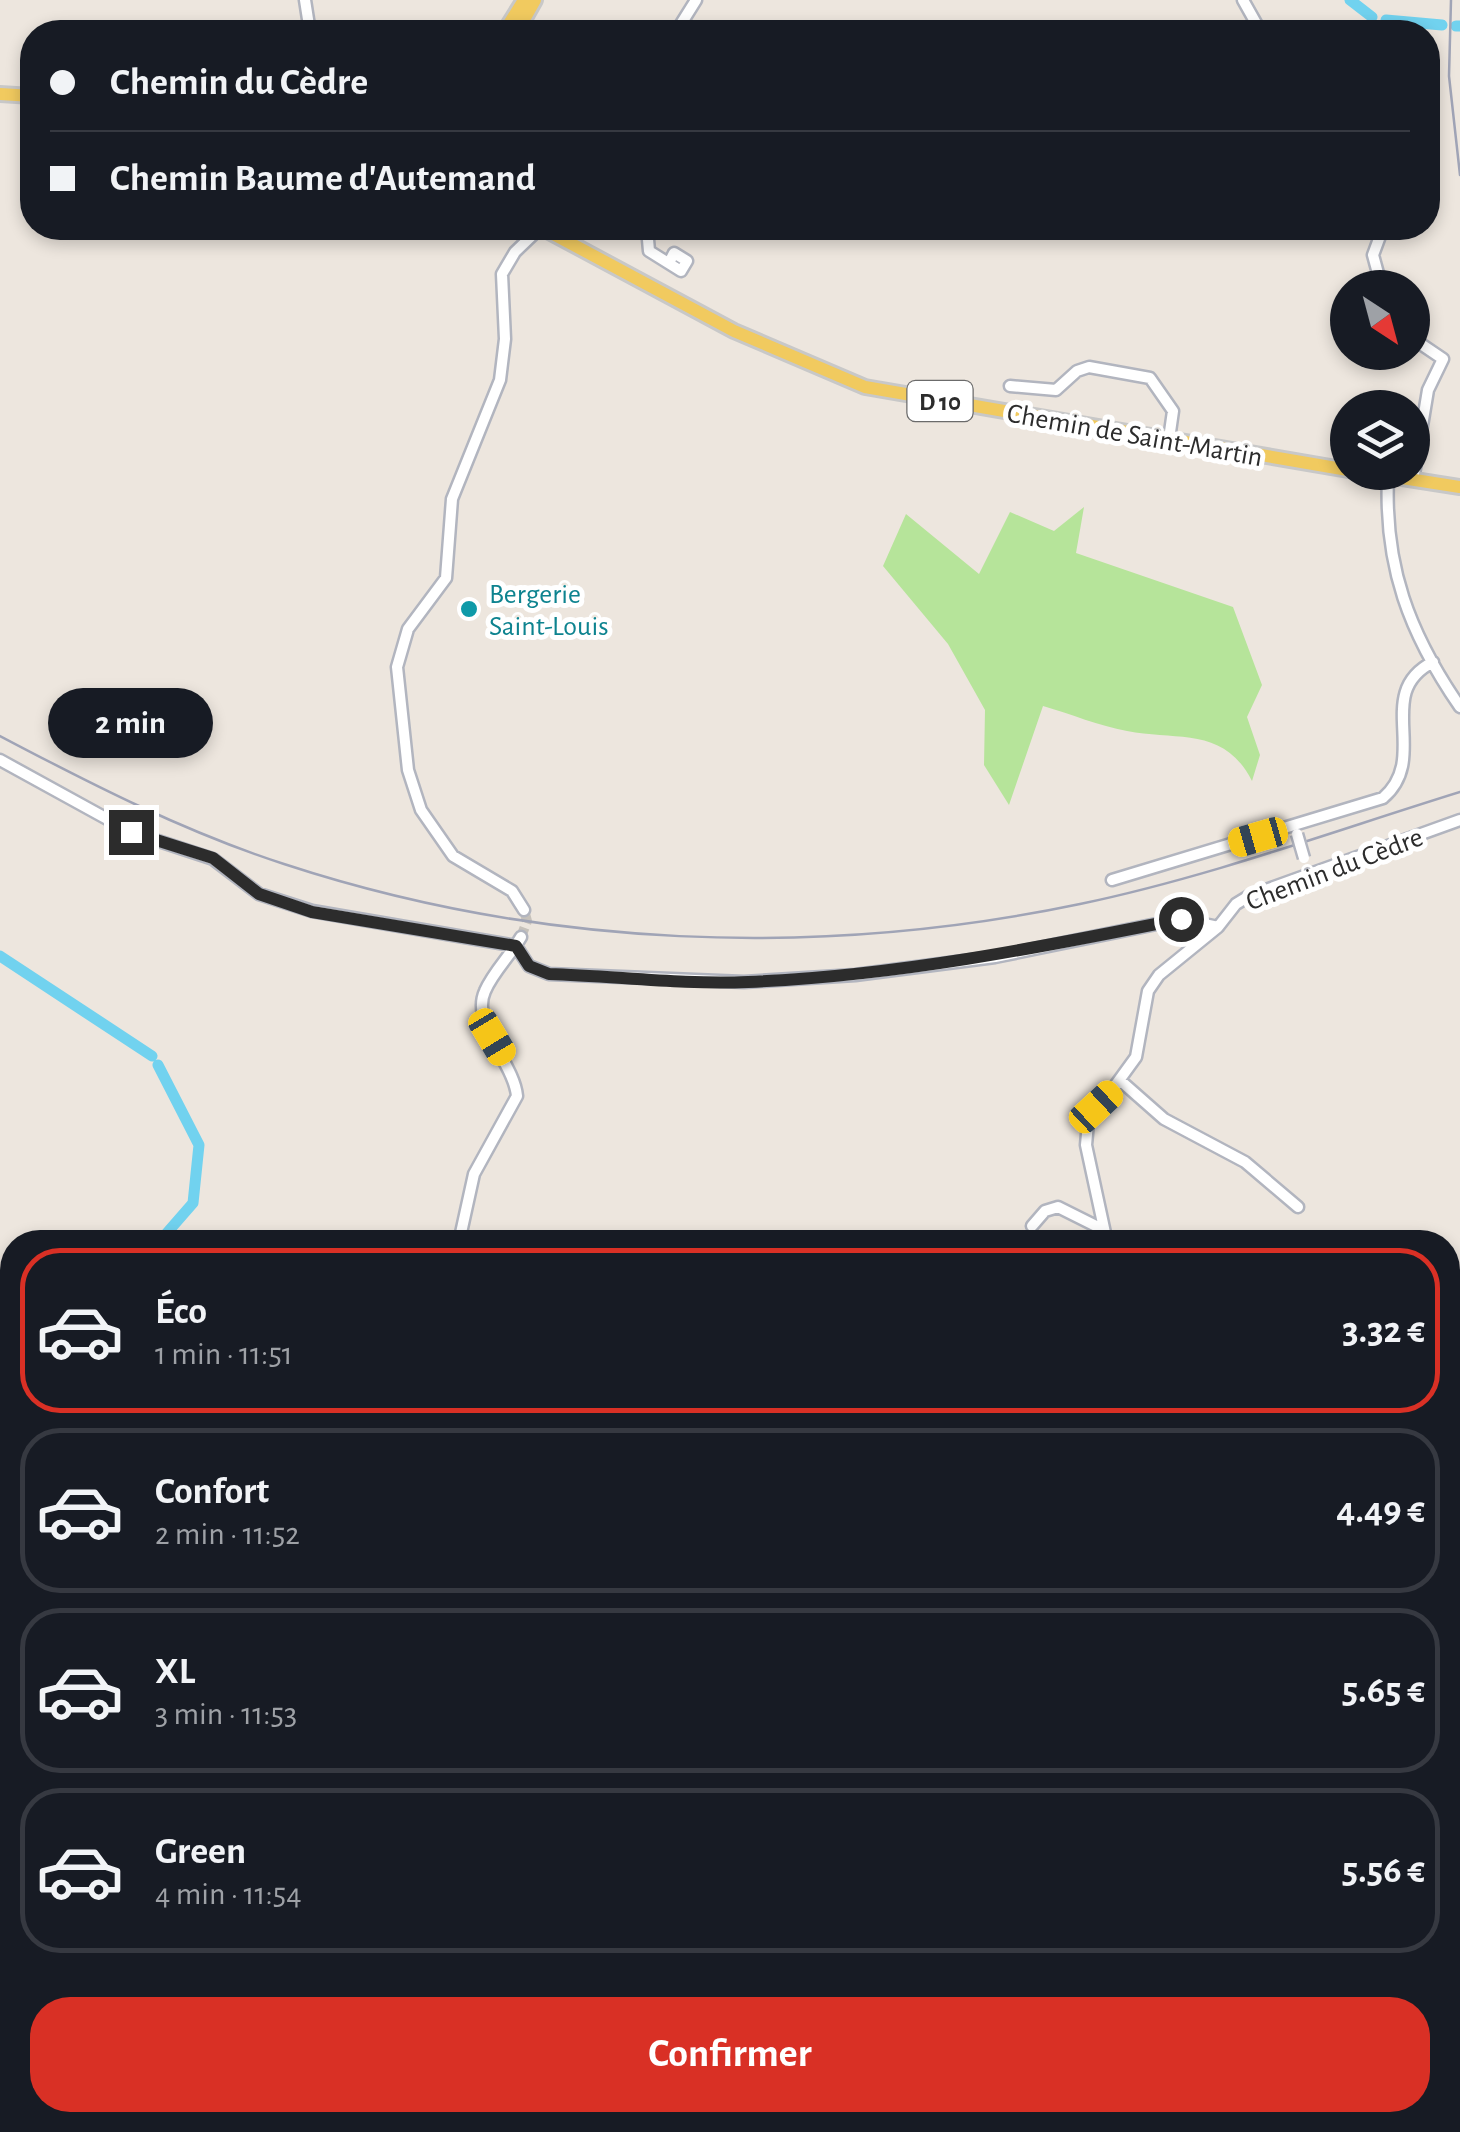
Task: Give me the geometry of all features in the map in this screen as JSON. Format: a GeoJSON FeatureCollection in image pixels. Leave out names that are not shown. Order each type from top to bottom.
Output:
{"type":"FeatureCollection","features":[{"type":"Feature","properties":{"kind":"main road","name":"Chemin de Saint-Martin"},"geometry":{"type":"LineString","coordinates":[[563,240],[734,331],[836,378],[905,396],[1330,467]]}},
{"type":"Feature","properties":{"kind":"main road"},"geometry":{"type":"LineString","coordinates":[[1430,482],[1460,486]]}},
{"type":"Feature","properties":{"kind":"street"},"geometry":{"type":"LineString","coordinates":[[524,910],[512,892],[453,856],[421,810],[408,770],[398,667],[408,630],[446,578],[452,498],[500,380],[505,339],[502,274],[515,252],[528,240]]}},
{"type":"Feature","properties":{"kind":"street"},"geometry":{"type":"LineString","coordinates":[[648,240],[649,250],[668,263]]}},
{"type":"Feature","properties":{"kind":"street"},"geometry":{"type":"LineString","coordinates":[[1377,270],[1373,255],[1378,240]]}},
{"type":"Feature","properties":{"kind":"street"},"geometry":{"type":"LineString","coordinates":[[1428,390],[1442,358],[1440,352],[1430,347]]}},
{"type":"Feature","properties":{"kind":"street"},"geometry":{"type":"LineString","coordinates":[[1010,386],[1056,390],[1076,371],[1097,366],[1150,378],[1173,411],[1169,440]]}},
{"type":"Feature","properties":{"kind":"street"},"geometry":{"type":"LineString","coordinates":[[1387,490],[1386,519],[1395,581],[1433,662],[1460,707]]}},
{"type":"Feature","properties":{"kind":"street"},"geometry":{"type":"LineString","coordinates":[[1112,880],[1296,830],[1374,801],[1392,790],[1406,745],[1402,692],[1416,672],[1433,662]]}},
{"type":"Feature","properties":{"kind":"street"},"geometry":{"type":"LineString","coordinates":[[0,760],[131,832],[213,858],[259,894],[312,912],[518,942],[484,992],[482,1007],[510,1065],[517,1096],[474,1174],[462,1230]]}},
{"type":"Feature","properties":{"kind":"street","name":"Chemin du Cèdre"},"geometry":{"type":"LineString","coordinates":[[518,942],[529,966],[549,974],[744,982],[855,975],[995,957],[1181,919],[1218,927],[1236,904],[1460,820]]}},
{"type":"Feature","properties":{"kind":"street"},"geometry":{"type":"LineString","coordinates":[[1296,830],[1309,874]]}},
{"type":"Feature","properties":{"kind":"street"},"geometry":{"type":"LineString","coordinates":[[1104,1230],[1086,1145],[1088,1123],[1096,1107],[1122,1082],[1136,1058],[1148,991],[1159,975],[1218,927]]}},
{"type":"Feature","properties":{"kind":"street"},"geometry":{"type":"LineString","coordinates":[[1122,1082],[1164,1118],[1245,1162],[1298,1207]]}},
{"type":"Feature","properties":{"kind":"street"},"geometry":{"type":"LineString","coordinates":[[1032,1226],[1045,1211],[1058,1207],[1104,1230]]}},
{"type":"Feature","properties":{"kind":"green space"},"geometry":{"type":"Polygon","coordinates":[[[1084,507],[1076,553],[1233,607],[1262,685],[1247,717],[1260,755],[1252,781],[1241,763],[1214,744],[1116,729],[1043,706],[1009,805],[984,765],[985,710],[948,644],[883,566],[906,514],[979,574],[1010,512],[1054,531],[1084,507]]]}},
{"type":"Feature","properties":{"kind":"waterway"},"geometry":{"type":"LineString","coordinates":[[1350,0],[1372,17]]}},
{"type":"Feature","properties":{"kind":"waterway"},"geometry":{"type":"LineString","coordinates":[[0,956],[152,1056]]}},
{"type":"Feature","properties":{"kind":"waterway"},"geometry":{"type":"LineString","coordinates":[[158,1065],[199,1145],[193,1203],[169,1230]]}},
{"type":"Feature","properties":{"kind":"tunnel"},"geometry":{"type":"LineString","coordinates":[[521,937],[527,921],[524,910]]}},
{"type":"Feature","properties":{"kind":"railway"},"geometry":{"type":"LineString","coordinates":[[1451,0],[1449,76],[1460,175]]}},
{"type":"Feature","properties":{"kind":"railway"},"geometry":{"type":"LineString","coordinates":[[0,736],[175,822],[284,864],[381,892],[479,913],[579,928],[679,936],[780,938],[881,933],[981,922],[1080,904],[1224,867],[1460,792]]}},
{"type":"Feature","properties":{"kind":"place","name":"Bergerie Saint-Louis"},"geometry":{"type":"Point","coordinates":[469,609]}},
{"type":"Feature","properties":{"kind":"route"},"geometry":{"type":"LineString","coordinates":[[131,832],[213,858],[259,894],[312,912],[516,946],[529,966],[549,974],[744,982],[855,975],[995,957],[1181,919]]}}]}
